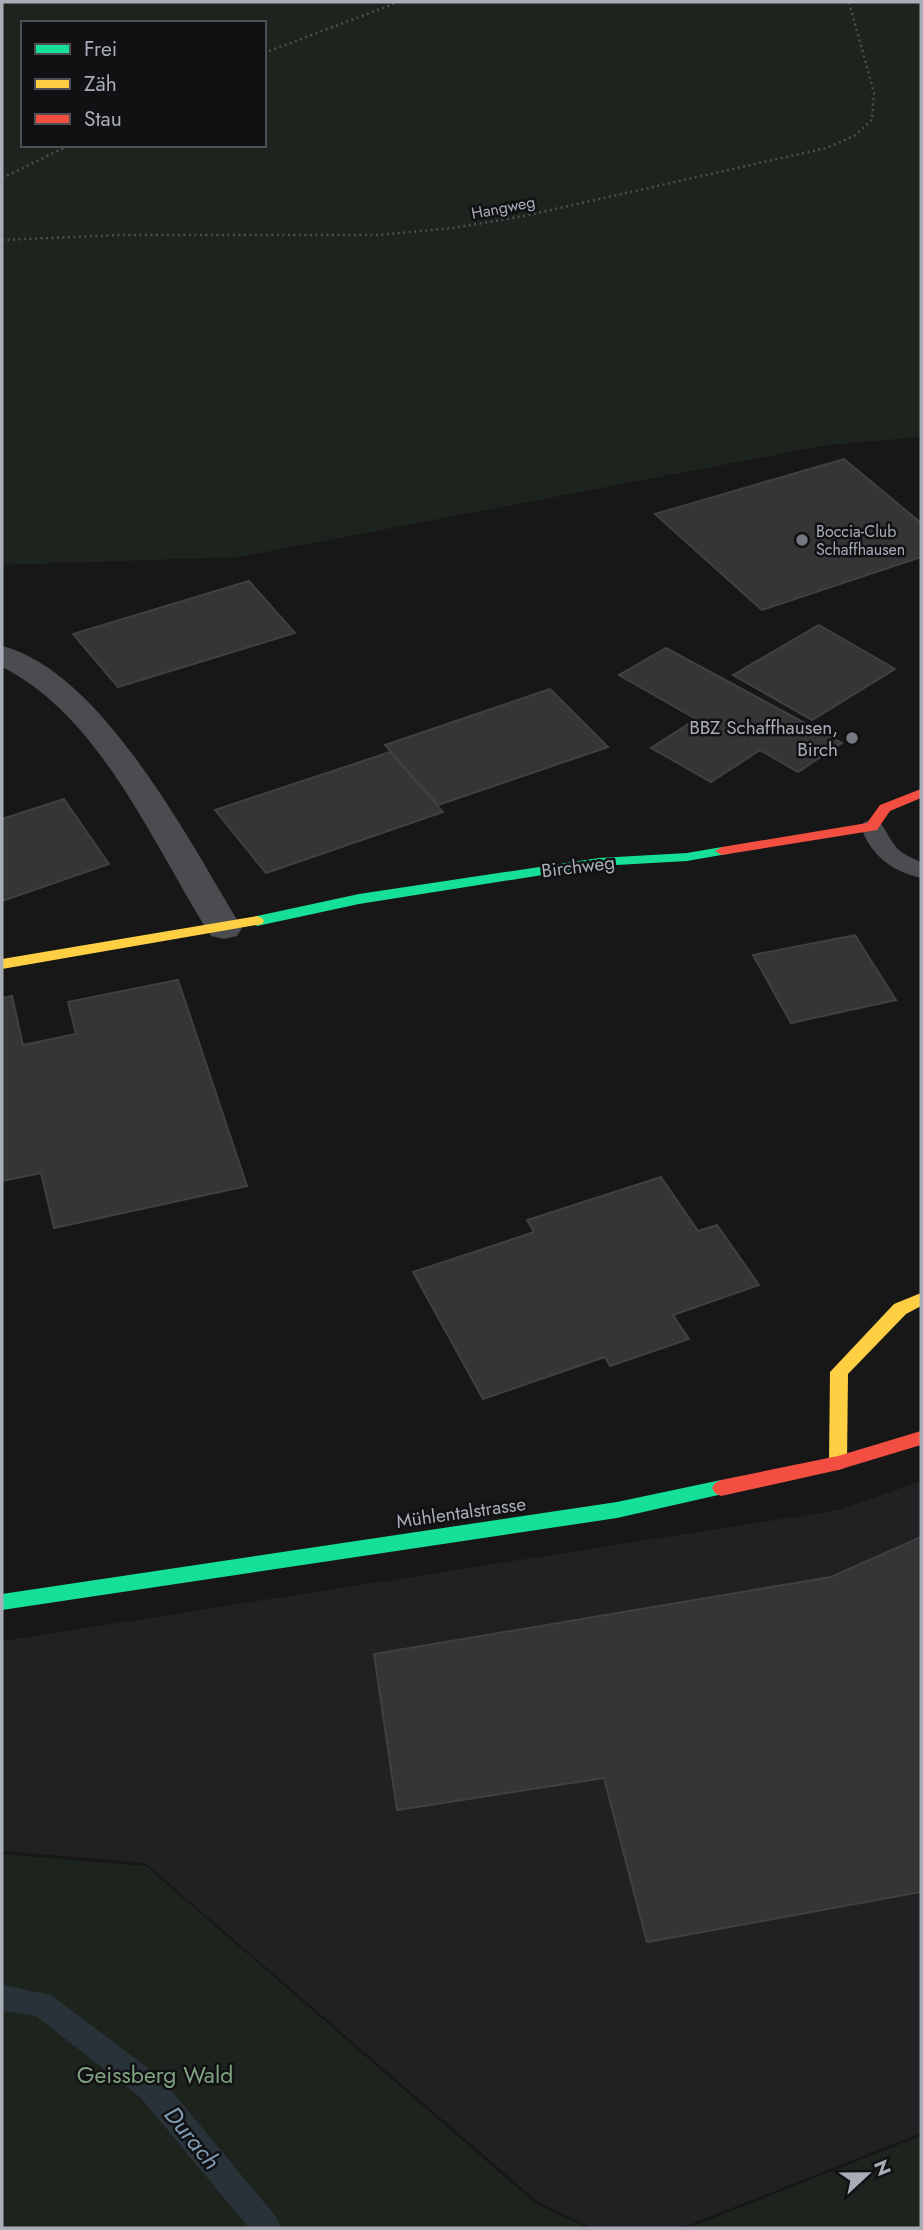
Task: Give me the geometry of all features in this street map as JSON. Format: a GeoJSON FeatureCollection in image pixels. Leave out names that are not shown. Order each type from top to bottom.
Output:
{"type":"FeatureCollection","features":[{"type":"Feature","properties":{"kind":"street"},"geometry":{"type":"LineString","coordinates":[[2,655],[20,660],[56,687],[126,767],[224,928]]}},
{"type":"Feature","properties":{"kind":"street"},"geometry":{"type":"LineString","coordinates":[[872,827],[876,815],[887,806],[921,793]]}},
{"type":"Feature","properties":{"kind":"street","name":"Birchweg"},"geometry":{"type":"LineString","coordinates":[[2,964],[224,928],[359,899],[466,882],[599,862],[687,857],[872,827]]}},
{"type":"Feature","properties":{"kind":"street"},"geometry":{"type":"LineString","coordinates":[[838,1463],[839,1372],[901,1309],[921,1299]]}},
{"type":"Feature","properties":{"kind":"street","name":"Mühlentalstrasse"},"geometry":{"type":"LineString","coordinates":[[2,1602],[617,1510],[838,1463],[921,1438]]}},
{"type":"Feature","properties":{"kind":"lane"},"geometry":{"type":"LineString","coordinates":[[872,827],[877,843],[892,859],[921,871]]}},
{"type":"Feature","properties":{"kind":"path"},"geometry":{"type":"LineString","coordinates":[[266,52],[400,2]]}},
{"type":"Feature","properties":{"kind":"path","name":"Hangweg"},"geometry":{"type":"LineString","coordinates":[[2,240],[120,234],[378,235],[453,228],[524,216],[826,148],[853,136],[872,120],[874,93],[849,2]]}},
{"type":"Feature","properties":{"kind":"path"},"geometry":{"type":"LineString","coordinates":[[2,178],[66,147]]}},
{"type":"Feature","properties":{"kind":"shaded area"},"geometry":{"type":"Polygon","coordinates":[[[921,1481],[921,2133],[681,2228],[592,2228],[537,2201],[145,1863],[2,1851],[2,1641],[838,1510],[921,1481]]]}},
{"type":"Feature","properties":{"kind":"green space"},"geometry":{"type":"Polygon","coordinates":[[[2,2],[921,2],[921,437],[827,445],[240,557],[2,565],[2,2]]]}},
{"type":"Feature","properties":{"kind":"green space","name":"Geissberg Wald"},"geometry":{"type":"Polygon","coordinates":[[[2,1854],[146,1866],[536,2204],[588,2228],[2,2228],[2,1854]]]}},
{"type":"Feature","properties":{"kind":"green space"},"geometry":{"type":"Polygon","coordinates":[[[921,2136],[921,2228],[688,2228],[921,2136]]]}},
{"type":"Feature","properties":{"kind":"building","name":"Boccia-Club Schaffhausen"},"geometry":{"type":"Polygon","coordinates":[[[844,459],[921,523],[921,557],[762,610],[655,514],[844,459]]]}},
{"type":"Feature","properties":{"kind":"building"},"geometry":{"type":"Polygon","coordinates":[[[249,581],[295,633],[118,687],[73,634],[249,581]]]}},
{"type":"Feature","properties":{"kind":"building"},"geometry":{"type":"Polygon","coordinates":[[[819,625],[895,669],[812,720],[733,675],[819,625]]]}},
{"type":"Feature","properties":{"kind":"building"},"geometry":{"type":"Polygon","coordinates":[[[666,648],[842,743],[798,772],[760,750],[711,782],[651,748],[696,719],[619,675],[666,648]]]}},
{"type":"Feature","properties":{"kind":"building"},"geometry":{"type":"Polygon","coordinates":[[[550,689],[608,747],[438,805],[385,745],[550,689]]]}},
{"type":"Feature","properties":{"kind":"building"},"geometry":{"type":"Polygon","coordinates":[[[390,752],[443,812],[266,873],[215,810],[390,752]]]}},
{"type":"Feature","properties":{"kind":"building"},"geometry":{"type":"Polygon","coordinates":[[[64,799],[109,864],[2,901],[2,819],[64,799]]]}},
{"type":"Feature","properties":{"kind":"building"},"geometry":{"type":"Polygon","coordinates":[[[855,935],[896,1000],[791,1023],[753,955],[855,935]]]}},
{"type":"Feature","properties":{"kind":"building"},"geometry":{"type":"Polygon","coordinates":[[[178,980],[247,1186],[54,1228],[41,1173],[2,1181],[2,998],[12,996],[23,1045],[76,1034],[68,1002],[178,980]]]}},
{"type":"Feature","properties":{"kind":"building"},"geometry":{"type":"Polygon","coordinates":[[[661,1177],[698,1231],[717,1225],[759,1285],[673,1315],[689,1339],[610,1366],[605,1357],[483,1399],[413,1272],[534,1232],[527,1220],[661,1177]]]}},
{"type":"Feature","properties":{"kind":"building"},"geometry":{"type":"Polygon","coordinates":[[[921,1537],[921,1892],[647,1942],[604,1778],[397,1810],[374,1654],[831,1577],[921,1537]]]}},
{"type":"Feature","properties":{"kind":"waterway","name":"Durach"},"geometry":{"type":"LineString","coordinates":[[2,1998],[42,2004],[151,2088],[267,2228]]}},
{"type":"Feature","properties":{"kind":"traffic: fast"},"geometry":{"type":"LineString","coordinates":[[257,921],[359,899],[599,862],[687,857],[722,851]]}},
{"type":"Feature","properties":{"kind":"traffic: fast"},"geometry":{"type":"LineString","coordinates":[[2,1602],[617,1510],[721,1488]]}},
{"type":"Feature","properties":{"kind":"traffic: slow"},"geometry":{"type":"LineString","coordinates":[[2,964],[257,921]]}},
{"type":"Feature","properties":{"kind":"traffic: slow"},"geometry":{"type":"LineString","coordinates":[[838,1463],[839,1372],[900,1309],[921,1299]]}},
{"type":"Feature","properties":{"kind":"traffic: jam"},"geometry":{"type":"LineString","coordinates":[[722,851],[872,827],[885,808],[921,793]]}},
{"type":"Feature","properties":{"kind":"traffic: jam"},"geometry":{"type":"LineString","coordinates":[[721,1488],[838,1463],[921,1438]]}},
{"type":"Feature","properties":{"kind":"place","name":"Boccia-Club Schaffhausen"},"geometry":{"type":"Point","coordinates":[802,540]}},
{"type":"Feature","properties":{"kind":"place","name":"BBZ Schaffhausen, Birch"},"geometry":{"type":"Point","coordinates":[852,738]}}]}
